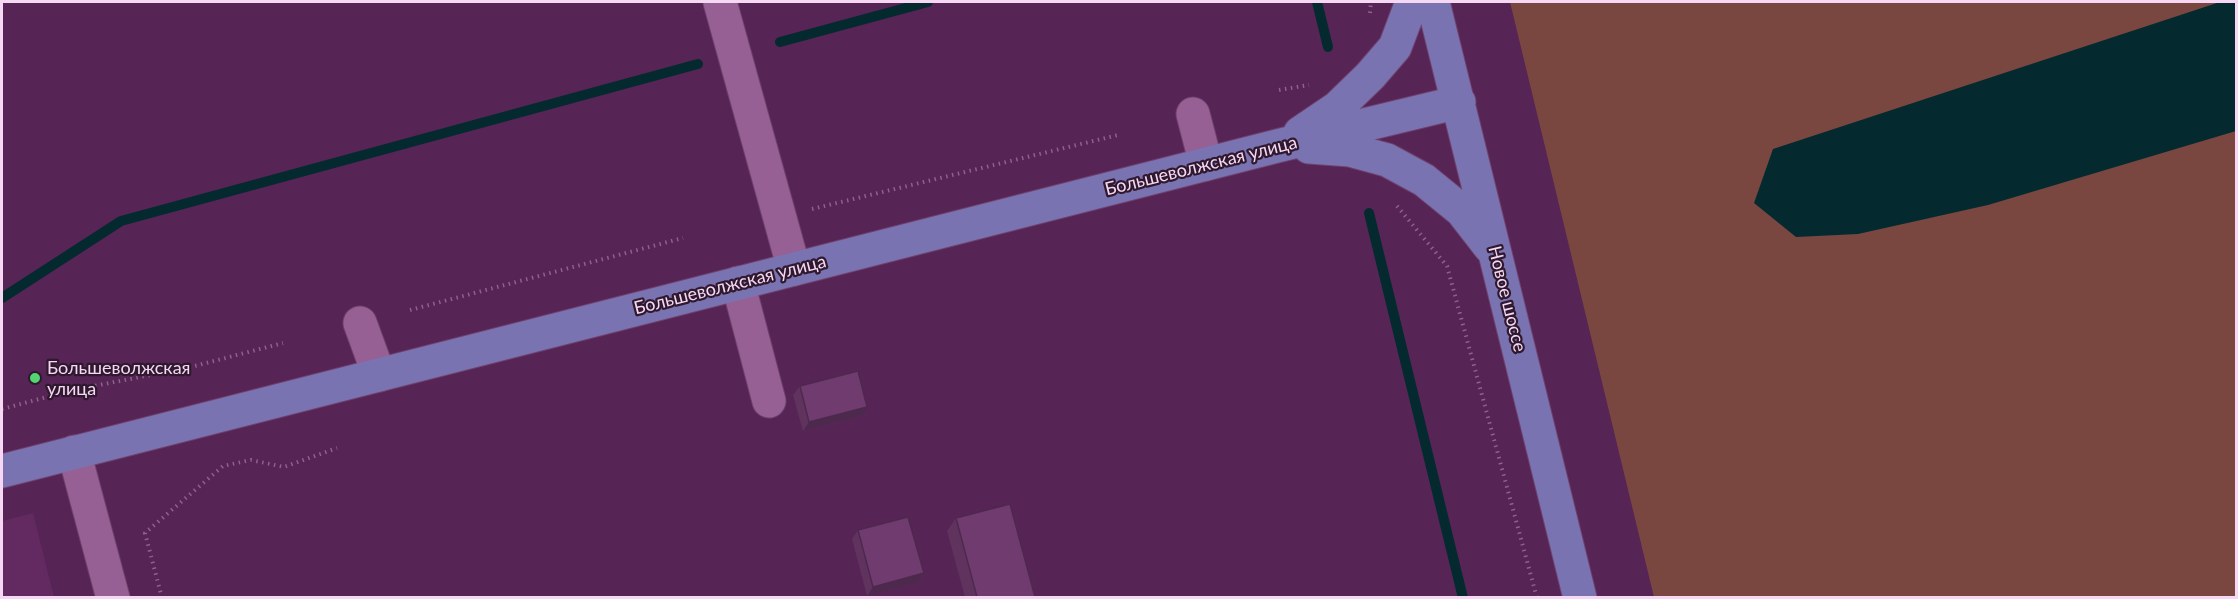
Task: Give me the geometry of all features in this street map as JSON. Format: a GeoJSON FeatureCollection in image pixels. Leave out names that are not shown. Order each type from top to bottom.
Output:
{"type":"FeatureCollection","features":[{"type":"Feature","properties":{"kind":"main road"},"geometry":{"type":"LineString","coordinates":[[1277,146],[1309,128],[1337,108],[1370,76],[1395,47],[1412,2]]}},
{"type":"Feature","properties":{"kind":"main road","name":"Новое шоссе"},"geometry":{"type":"LineString","coordinates":[[1433,2],[1580,597]]}},
{"type":"Feature","properties":{"kind":"main road","name":"Большеволжская улица"},"geometry":{"type":"LineString","coordinates":[[2,471],[1277,146],[1459,102]]}},
{"type":"Feature","properties":{"kind":"main road"},"geometry":{"type":"LineString","coordinates":[[1277,146],[1350,150],[1387,160],[1424,180],[1462,212],[1497,256]]}},
{"type":"Feature","properties":{"kind":"street"},"geometry":{"type":"LineString","coordinates":[[720,2],[794,269]]}},
{"type":"Feature","properties":{"kind":"street"},"geometry":{"type":"LineString","coordinates":[[1193,114],[1206,164]]}},
{"type":"Feature","properties":{"kind":"street"},"geometry":{"type":"LineString","coordinates":[[738,283],[770,401]]}},
{"type":"Feature","properties":{"kind":"street"},"geometry":{"type":"LineString","coordinates":[[360,323],[379,375]]}},
{"type":"Feature","properties":{"kind":"street"},"geometry":{"type":"LineString","coordinates":[[74,452],[113,597]]}},
{"type":"Feature","properties":{"kind":"path"},"geometry":{"type":"LineString","coordinates":[[809,210],[1118,135]]}},
{"type":"Feature","properties":{"kind":"path"},"geometry":{"type":"LineString","coordinates":[[1395,204],[1447,266],[1537,597]]}},
{"type":"Feature","properties":{"kind":"path"},"geometry":{"type":"LineString","coordinates":[[410,310],[683,238]]}},
{"type":"Feature","properties":{"kind":"path"},"geometry":{"type":"LineString","coordinates":[[2,409],[73,390],[188,368],[283,343]]}},
{"type":"Feature","properties":{"kind":"path"},"geometry":{"type":"LineString","coordinates":[[162,597],[145,533],[223,466],[251,460],[284,467],[337,448]]}},
{"type":"Feature","properties":{"kind":"shaded area"},"geometry":{"type":"Polygon","coordinates":[[[1510,2],[2236,2],[2236,597],[1654,597],[1510,2]]]}},
{"type":"Feature","properties":{"kind":"shaded area"},"geometry":{"type":"Polygon","coordinates":[[[2220,2],[2236,2],[2236,131],[1988,205],[1858,234],[1796,237],[1754,203],[1773,149],[2220,2]]]}},
{"type":"Feature","properties":{"kind":"shaded area"},"geometry":{"type":"Polygon","coordinates":[[[33,513],[54,597],[2,597],[2,521],[33,513]]]}},
{"type":"Feature","properties":{"kind":"building"},"geometry":{"type":"Polygon","coordinates":[[[858,371],[867,407],[809,422],[800,386],[858,371]]]}},
{"type":"Feature","properties":{"kind":"building"},"geometry":{"type":"Polygon","coordinates":[[[1010,504],[1035,597],[977,597],[956,518],[1010,504]]]}},
{"type":"Feature","properties":{"kind":"building"},"geometry":{"type":"Polygon","coordinates":[[[908,517],[924,573],[873,587],[858,530],[908,517]]]}},
{"type":"Feature","properties":{"kind":"waterway"},"geometry":{"type":"LineString","coordinates":[[780,42],[928,2]]}},
{"type":"Feature","properties":{"kind":"waterway"},"geometry":{"type":"LineString","coordinates":[[1317,2],[1328,47]]}},
{"type":"Feature","properties":{"kind":"waterway"},"geometry":{"type":"LineString","coordinates":[[2,298],[121,221],[698,64]]}},
{"type":"Feature","properties":{"kind":"waterway"},"geometry":{"type":"LineString","coordinates":[[1369,213],[1463,598]]}},
{"type":"Feature","properties":{"kind":"place","name":"Большеволжская улица"},"geometry":{"type":"Point","coordinates":[35,378]}}]}
